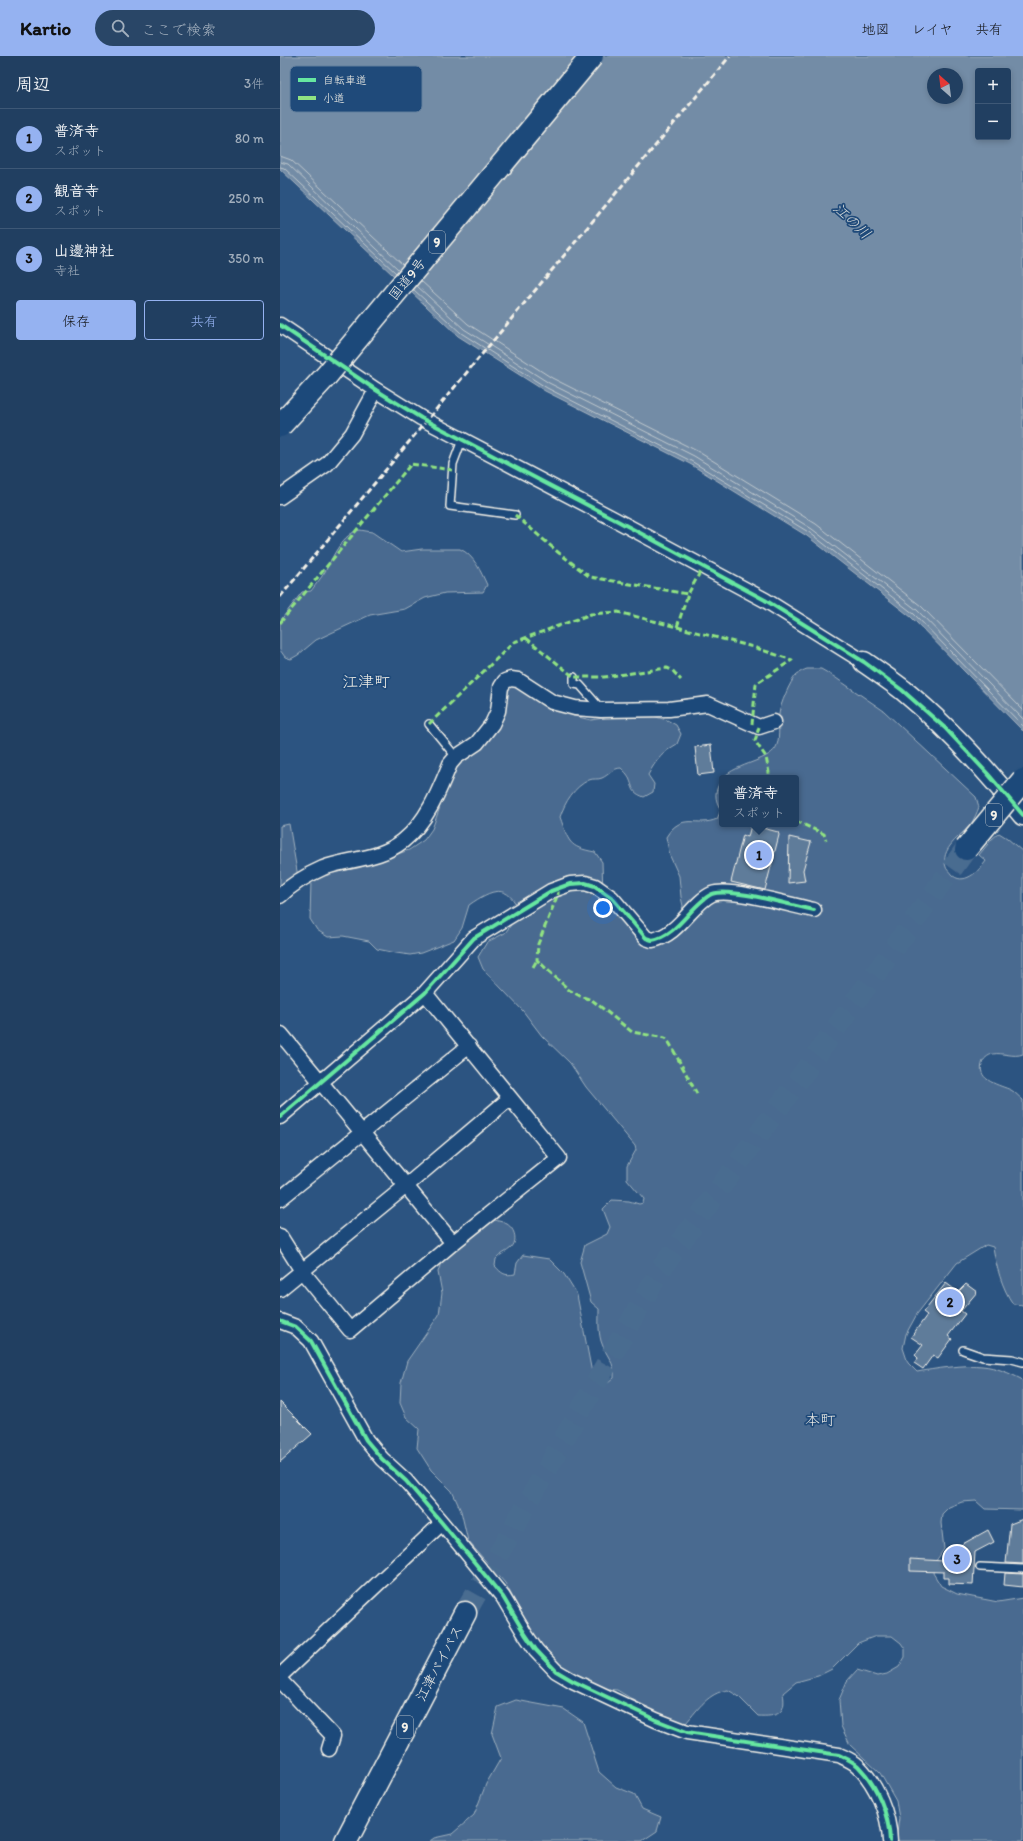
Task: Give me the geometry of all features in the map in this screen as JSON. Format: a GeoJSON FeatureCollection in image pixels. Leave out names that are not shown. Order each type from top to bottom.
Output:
{"type":"FeatureCollection","features":[{"type":"Feature","properties":{"kind":"highway","name":"国道9号"},"geometry":{"type":"LineString","coordinates":[[280,426],[327,375],[592,56]]}},
{"type":"Feature","properties":{"kind":"highway","name":"9"},"geometry":{"type":"LineString","coordinates":[[966,849],[1017,784]]}},
{"type":"Feature","properties":{"kind":"highway","name":"江津バイパス"},"geometry":{"type":"LineString","coordinates":[[346,1841],[465,1613]]}},
{"type":"Feature","properties":{"kind":"street"},"geometry":{"type":"LineString","coordinates":[[280,325],[376,390],[421,418],[614,519],[764,600],[864,662],[902,690],[945,728],[1017,784],[1023,816]]}},
{"type":"Feature","properties":{"kind":"street"},"geometry":{"type":"LineString","coordinates":[[280,496],[327,464],[352,434],[376,390]]}},
{"type":"Feature","properties":{"kind":"street"},"geometry":{"type":"LineString","coordinates":[[280,896],[297,882],[324,868],[378,855],[403,841],[426,815],[450,764],[456,757],[474,746],[492,724],[498,711],[500,690],[503,683],[508,679],[518,680],[552,702],[575,708],[602,710],[669,709],[708,704],[759,727],[774,722]]}},
{"type":"Feature","properties":{"kind":"street"},"geometry":{"type":"LineString","coordinates":[[280,1117],[426,993],[474,938],[551,891],[570,884],[585,883],[595,886],[607,893],[646,938],[652,940],[673,930],[708,897],[715,893],[732,892],[814,910]]}},
{"type":"Feature","properties":{"kind":"street"},"geometry":{"type":"LineString","coordinates":[[280,1236],[302,1271],[350,1330],[453,1243],[559,1158],[426,993]]}},
{"type":"Feature","properties":{"kind":"street"},"geometry":{"type":"LineString","coordinates":[[281,1034],[453,1243]]}},
{"type":"Feature","properties":{"kind":"street"},"geometry":{"type":"LineString","coordinates":[[280,1199],[469,1046]]}},
{"type":"Feature","properties":{"kind":"street"},"geometry":{"type":"LineString","coordinates":[[280,1289],[406,1186],[510,1098]]}},
{"type":"Feature","properties":{"kind":"street"},"geometry":{"type":"LineString","coordinates":[[280,1321],[296,1327],[307,1336],[320,1356],[366,1440],[382,1459],[406,1481],[503,1597],[536,1650],[556,1671],[573,1681],[656,1720],[688,1732],[840,1755],[857,1765],[868,1777],[886,1811],[890,1841]]}},
{"type":"Feature","properties":{"kind":"street"},"geometry":{"type":"LineString","coordinates":[[280,1676],[442,1523]]}},
{"type":"Feature","properties":{"kind":"street"},"geometry":{"type":"LineString","coordinates":[[280,1680],[333,1736],[329,1749]]}},
{"type":"Feature","properties":{"kind":"lane"},"geometry":{"type":"LineString","coordinates":[[462,440],[452,464],[450,506],[515,515]]}},
{"type":"Feature","properties":{"kind":"lane"},"geometry":{"type":"LineString","coordinates":[[574,677],[574,684],[580,685],[602,710]]}},
{"type":"Feature","properties":{"kind":"lane"},"geometry":{"type":"LineString","coordinates":[[429,724],[456,757]]}},
{"type":"Feature","properties":{"kind":"lane"},"geometry":{"type":"LineString","coordinates":[[963,1350],[983,1357],[1012,1359],[1023,1362]]}},
{"type":"Feature","properties":{"kind":"lane"},"geometry":{"type":"LineString","coordinates":[[980,1567],[1023,1569]]}},
{"type":"Feature","properties":{"kind":"shaded area"},"geometry":{"type":"Polygon","coordinates":[[[360,530],[372,532],[401,552],[422,549],[460,549],[469,555],[480,569],[487,585],[483,592],[445,593],[425,598],[405,609],[370,615],[316,640],[291,659],[285,657],[280,650],[280,621],[302,592],[311,591],[344,540],[354,532],[360,530]]]}},
{"type":"Feature","properties":{"kind":"shaded area"},"geometry":{"type":"Polygon","coordinates":[[[807,669],[821,669],[884,711],[976,797],[979,807],[971,824],[952,843],[946,854],[946,868],[951,874],[956,878],[961,879],[975,873],[986,861],[979,855],[999,833],[1023,852],[1023,1054],[991,1055],[983,1060],[981,1070],[983,1075],[990,1082],[1011,1090],[1023,1100],[1023,1305],[1013,1304],[1009,1298],[1000,1277],[993,1247],[986,1245],[957,1263],[917,1314],[906,1334],[903,1348],[908,1363],[917,1372],[959,1366],[982,1366],[1002,1371],[1023,1381],[1023,1510],[985,1509],[976,1501],[962,1502],[949,1507],[942,1514],[941,1523],[944,1549],[936,1561],[933,1573],[941,1586],[957,1594],[998,1602],[1023,1598],[1023,1841],[896,1841],[899,1818],[896,1801],[880,1773],[850,1745],[841,1726],[839,1700],[847,1681],[857,1670],[877,1676],[887,1674],[899,1667],[905,1657],[905,1649],[901,1643],[892,1636],[876,1636],[858,1643],[832,1669],[818,1676],[796,1682],[783,1693],[784,1700],[782,1710],[775,1715],[770,1716],[758,1716],[738,1696],[728,1690],[715,1694],[709,1698],[686,1723],[674,1722],[662,1717],[617,1690],[606,1689],[560,1668],[535,1638],[505,1583],[468,1541],[461,1511],[452,1491],[431,1470],[417,1448],[419,1429],[406,1417],[400,1403],[401,1383],[407,1361],[439,1315],[442,1293],[438,1272],[442,1259],[475,1230],[495,1220],[510,1226],[514,1232],[515,1239],[511,1248],[496,1259],[495,1266],[504,1274],[512,1275],[515,1274],[517,1263],[523,1255],[549,1259],[564,1274],[577,1295],[592,1373],[599,1382],[608,1383],[614,1378],[612,1363],[600,1337],[599,1309],[591,1302],[580,1262],[585,1245],[607,1234],[610,1227],[603,1209],[612,1200],[629,1201],[639,1204],[643,1203],[644,1199],[627,1179],[627,1166],[636,1150],[635,1146],[586,1087],[570,1063],[542,1036],[523,1011],[483,969],[478,957],[487,942],[505,933],[520,913],[510,896],[499,891],[492,892],[477,899],[469,905],[462,928],[454,940],[421,953],[410,955],[377,949],[369,941],[343,936],[328,937],[317,930],[310,919],[311,881],[329,873],[358,868],[409,850],[424,840],[432,829],[439,810],[443,788],[451,780],[460,758],[467,754],[510,681],[574,716],[591,720],[615,716],[649,715],[667,720],[676,725],[681,734],[677,744],[660,757],[648,775],[654,784],[653,792],[644,797],[637,793],[634,790],[627,774],[621,768],[618,768],[602,778],[591,779],[579,787],[567,801],[560,817],[565,832],[571,842],[579,848],[595,852],[602,862],[603,895],[642,944],[650,948],[668,943],[683,906],[679,876],[670,856],[666,837],[672,829],[678,824],[684,822],[703,822],[717,819],[719,814],[719,827],[799,827],[799,775],[727,775],[736,769],[761,759],[774,750],[778,741],[779,714],[783,700],[791,683],[800,672],[807,669]]]}},
{"type":"Feature","properties":{"kind":"shaded area"},"geometry":{"type":"Polygon","coordinates":[[[719,784],[719,806],[716,798],[717,787],[719,784]]]}},
{"type":"Feature","properties":{"kind":"shaded area"},"geometry":{"type":"Polygon","coordinates":[[[289,824],[298,877],[280,891],[280,826],[289,824]]]}},
{"type":"Feature","properties":{"kind":"shaded area"},"geometry":{"type":"Polygon","coordinates":[[[516,1700],[564,1709],[583,1722],[599,1772],[616,1787],[634,1794],[642,1809],[661,1817],[657,1831],[642,1841],[430,1841],[434,1838],[452,1834],[474,1815],[486,1784],[501,1758],[492,1734],[498,1707],[516,1700]]]}},
{"type":"Feature","properties":{"kind":"water","name":"江の川"},"geometry":{"type":"Polygon","coordinates":[[[280,56],[1023,56],[1023,731],[911,617],[807,536],[690,464],[545,391],[458,336],[280,169],[280,56]]]}},
{"type":"Feature","properties":{"kind":"building"},"geometry":{"type":"Polygon","coordinates":[[[711,745],[714,773],[698,775],[695,747],[711,745]]]}},
{"type":"Feature","properties":{"kind":"building"},"geometry":{"type":"Polygon","coordinates":[[[750,827],[759,827],[778,832],[779,835],[765,890],[731,882],[743,835],[748,837],[750,827]]]}},
{"type":"Feature","properties":{"kind":"building"},"geometry":{"type":"Polygon","coordinates":[[[789,837],[811,842],[803,870],[805,881],[788,883],[789,837]]]}},
{"type":"Feature","properties":{"kind":"building"},"geometry":{"type":"Polygon","coordinates":[[[946,1283],[958,1292],[966,1284],[977,1292],[961,1311],[965,1314],[948,1336],[952,1339],[938,1358],[933,1355],[923,1369],[914,1363],[918,1358],[915,1355],[923,1345],[911,1337],[927,1315],[923,1312],[946,1283]]]}},
{"type":"Feature","properties":{"kind":"building"},"geometry":{"type":"Polygon","coordinates":[[[280,1402],[312,1434],[280,1462],[280,1402]]]}},
{"type":"Feature","properties":{"kind":"building"},"geometry":{"type":"Polygon","coordinates":[[[1023,1519],[1023,1564],[1006,1563],[1010,1524],[1023,1519]]]}},
{"type":"Feature","properties":{"kind":"building"},"geometry":{"type":"Polygon","coordinates":[[[988,1530],[994,1542],[975,1552],[973,1585],[949,1584],[949,1578],[944,1578],[944,1572],[910,1571],[910,1559],[944,1561],[944,1557],[950,1557],[950,1551],[988,1530]]]}},
{"type":"Feature","properties":{"kind":"building"},"geometry":{"type":"Polygon","coordinates":[[[1005,1573],[1023,1574],[1023,1587],[1004,1585],[1005,1573]]]}},
{"type":"Feature","properties":{"kind":"tunnel"},"geometry":{"type":"LineString","coordinates":[[465,1613],[659,1272],[966,849]]}},
{"type":"Feature","properties":{"kind":"railway"},"geometry":{"type":"LineString","coordinates":[[280,597],[730,56]]}},
{"type":"Feature","properties":{"kind":"marked path"},"geometry":{"type":"LineString","coordinates":[[280,623],[411,464],[452,470]]}},
{"type":"Feature","properties":{"kind":"marked path"},"geometry":{"type":"LineString","coordinates":[[515,515],[559,553],[590,577],[688,594]]}},
{"type":"Feature","properties":{"kind":"marked path"},"geometry":{"type":"LineString","coordinates":[[429,724],[514,642],[591,614],[618,612],[677,627],[688,594],[703,567]]}},
{"type":"Feature","properties":{"kind":"marked path"},"geometry":{"type":"LineString","coordinates":[[677,627],[753,647],[792,660],[756,684],[752,724]]}},
{"type":"Feature","properties":{"kind":"marked path"},"geometry":{"type":"LineString","coordinates":[[526,638],[574,677],[604,677],[667,668],[672,670],[681,680]]}},
{"type":"Feature","properties":{"kind":"marked path"},"geometry":{"type":"LineString","coordinates":[[759,727],[755,741],[766,757],[769,775]]}},
{"type":"Feature","properties":{"kind":"marked path"},"geometry":{"type":"LineString","coordinates":[[799,822],[824,834],[826,840]]}},
{"type":"Feature","properties":{"kind":"marked path"},"geometry":{"type":"LineString","coordinates":[[558,889],[558,894],[538,944],[537,960],[569,990],[592,1000],[632,1032],[665,1038],[670,1044],[697,1094]]}},
{"type":"Feature","properties":{"kind":"marked path"},"geometry":{"type":"LineString","coordinates":[[533,967],[537,960]]}},
{"type":"Feature","properties":{"kind":"cycle path"},"geometry":{"type":"LineString","coordinates":[[280,325],[376,390],[421,418],[765,600],[864,662],[902,690],[945,728],[988,774],[1023,815]]}},
{"type":"Feature","properties":{"kind":"cycle path"},"geometry":{"type":"LineString","coordinates":[[280,1117],[425,993],[474,938],[551,891],[570,884],[585,883],[595,886],[612,898],[646,938],[652,940],[670,932],[698,904],[712,894],[733,893],[747,895],[814,910]]}},
{"type":"Feature","properties":{"kind":"cycle path"},"geometry":{"type":"LineString","coordinates":[[280,1321],[296,1327],[311,1341],[366,1440],[382,1459],[406,1481],[503,1597],[536,1650],[556,1671],[573,1681],[656,1720],[687,1732],[839,1755],[849,1760],[856,1764],[865,1774],[881,1800],[887,1821],[890,1841]]}},
{"type":"Feature","properties":{"kind":"place","name":"普済寺"},"geometry":{"type":"Point","coordinates":[759,855]}},
{"type":"Feature","properties":{"kind":"place","name":"観音寺"},"geometry":{"type":"Point","coordinates":[950,1302]}},
{"type":"Feature","properties":{"kind":"place","name":"山邊神社"},"geometry":{"type":"Point","coordinates":[957,1559]}},
{"type":"Feature","properties":{"kind":"district","name":"江津町"},"geometry":{"type":"Point","coordinates":[366,681]}},
{"type":"Feature","properties":{"kind":"district","name":"本町"},"geometry":{"type":"Point","coordinates":[820,1420]}}]}
